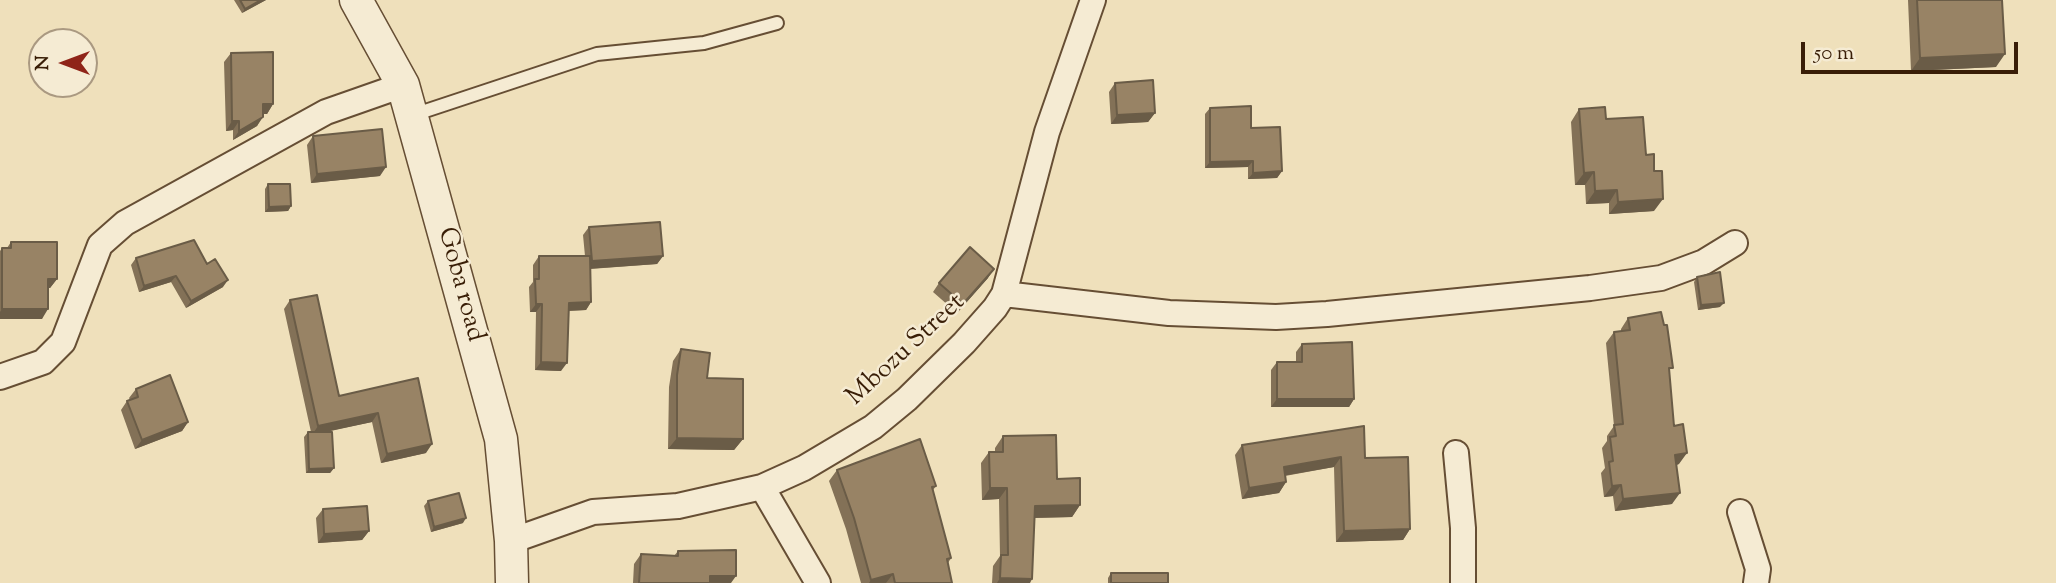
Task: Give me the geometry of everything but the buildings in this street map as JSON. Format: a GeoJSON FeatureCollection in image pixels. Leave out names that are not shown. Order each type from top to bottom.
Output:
{"type":"FeatureCollection","features":[{"type":"Feature","properties":{"kind":"street","name":"Goba road"},"geometry":{"type":"LineString","coordinates":[[356,0],[403,85],[501,439],[511,541],[512,583]]}},
{"type":"Feature","properties":{"kind":"street","name":"Mbozu Street"},"geometry":{"type":"LineString","coordinates":[[511,541],[593,512],[678,506],[762,487],[804,468],[873,427],[907,399],[964,343],[995,308],[1004,293],[1047,132],[1093,0]]}},
{"type":"Feature","properties":{"kind":"street"},"geometry":{"type":"LineString","coordinates":[[0,377],[43,362],[63,342],[100,245],[125,223],[326,112],[403,85]]}},
{"type":"Feature","properties":{"kind":"street"},"geometry":{"type":"LineString","coordinates":[[1004,293],[1169,313],[1276,317],[1314,315],[1590,288],[1661,278],[1704,262],[1735,243]]}},
{"type":"Feature","properties":{"kind":"street"},"geometry":{"type":"LineString","coordinates":[[1456,453],[1463,528],[1463,583]]}},
{"type":"Feature","properties":{"kind":"street"},"geometry":{"type":"LineString","coordinates":[[762,487],[818,583]]}},
{"type":"Feature","properties":{"kind":"street"},"geometry":{"type":"LineString","coordinates":[[1740,512],[1758,569],[1756,583]]}},
{"type":"Feature","properties":{"kind":"lane"},"geometry":{"type":"LineString","coordinates":[[412,115],[597,54],[704,43],[777,23]]}}]}
